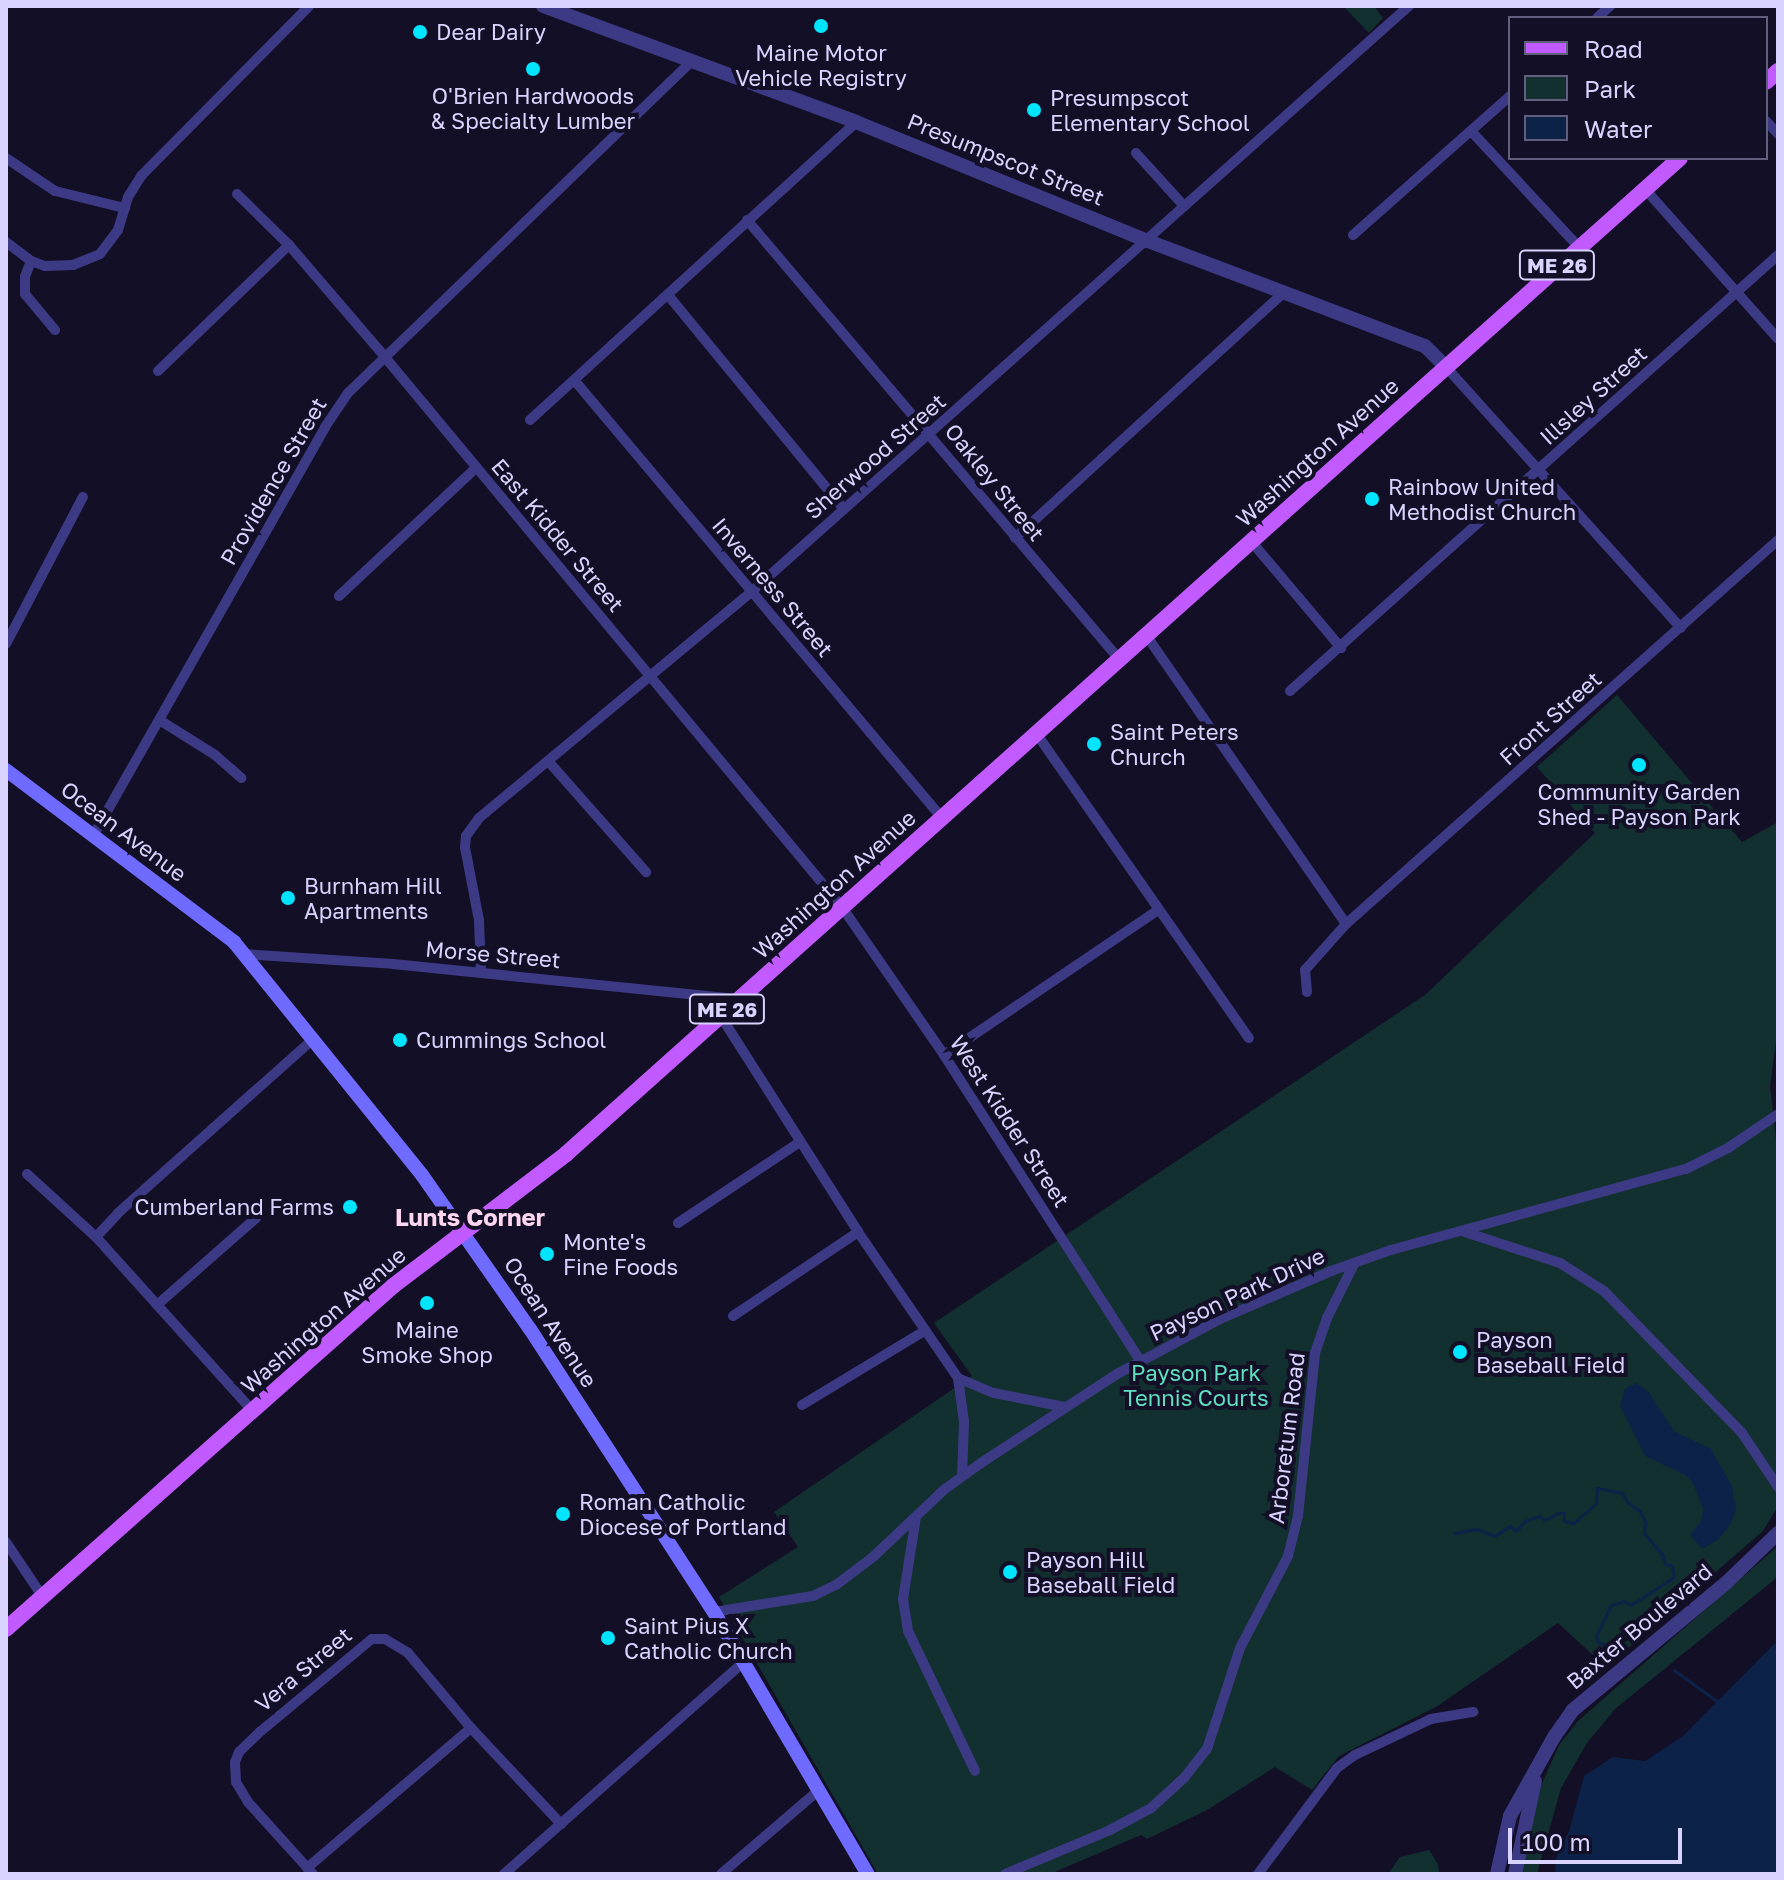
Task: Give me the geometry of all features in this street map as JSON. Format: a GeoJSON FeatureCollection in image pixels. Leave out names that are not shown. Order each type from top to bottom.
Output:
{"type":"FeatureCollection","features":[{"type":"Feature","properties":{"kind":"main road","name":"Washington Avenue"},"geometry":{"type":"LineString","coordinates":[[6,1629],[393,1286],[566,1154],[1678,160]]}},
{"type":"Feature","properties":{"kind":"main road","name":"Ocean Avenue"},"geometry":{"type":"LineString","coordinates":[[6,770],[220,930],[244,954],[464,1231],[714,1612],[868,1874]]}},
{"type":"Feature","properties":{"kind":"street"},"geometry":{"type":"LineString","coordinates":[[6,242],[31,261],[58,266],[88,261],[111,242],[133,188],[153,162],[309,6]]}},
{"type":"Feature","properties":{"kind":"street","name":"Presumpscot Street"},"geometry":{"type":"LineString","coordinates":[[543,6],[856,122],[1148,241],[1425,346],[1446,367]]}},
{"type":"Feature","properties":{"kind":"street","name":"Sherwood Street"},"geometry":{"type":"LineString","coordinates":[[481,973],[479,920],[466,836],[479,818],[751,592],[1409,6]]}},
{"type":"Feature","properties":{"kind":"street","name":"Providence Street"},"geometry":{"type":"LineString","coordinates":[[93,836],[336,408],[384,356],[690,63]]}},
{"type":"Feature","properties":{"kind":"street"},"geometry":{"type":"LineString","coordinates":[[1353,235],[1508,98]]}},
{"type":"Feature","properties":{"kind":"street"},"geometry":{"type":"LineString","coordinates":[[530,420],[856,122]]}},
{"type":"Feature","properties":{"kind":"street"},"geometry":{"type":"LineString","coordinates":[[1471,131],[1578,246]]}},
{"type":"Feature","properties":{"kind":"street"},"geometry":{"type":"LineString","coordinates":[[1136,153],[1184,206]]}},
{"type":"Feature","properties":{"kind":"street"},"geometry":{"type":"LineString","coordinates":[[6,158],[55,191],[125,208]]}},
{"type":"Feature","properties":{"kind":"street"},"geometry":{"type":"LineString","coordinates":[[1645,189],[1778,339]]}},
{"type":"Feature","properties":{"kind":"street","name":"East Kidder Street"},"geometry":{"type":"LineString","coordinates":[[237,194],[289,245],[384,356],[842,907]]}},
{"type":"Feature","properties":{"kind":"street","name":"Oakley Street"},"geometry":{"type":"LineString","coordinates":[[747,220],[931,433],[1015,538],[1119,659]]}},
{"type":"Feature","properties":{"kind":"street"},"geometry":{"type":"LineString","coordinates":[[158,371],[289,245]]}},
{"type":"Feature","properties":{"kind":"street","name":"Illsley Street"},"geometry":{"type":"LineString","coordinates":[[1290,691],[1778,255]]}},
{"type":"Feature","properties":{"kind":"street"},"geometry":{"type":"LineString","coordinates":[[31,261],[25,277],[25,294],[55,330]]}},
{"type":"Feature","properties":{"kind":"street"},"geometry":{"type":"LineString","coordinates":[[1015,538],[1283,293]]}},
{"type":"Feature","properties":{"kind":"street"},"geometry":{"type":"LineString","coordinates":[[668,295],[844,509]]}},
{"type":"Feature","properties":{"kind":"street"},"geometry":{"type":"LineString","coordinates":[[1446,367],[1541,468],[1681,628]]}},
{"type":"Feature","properties":{"kind":"street","name":"Inverness Street"},"geometry":{"type":"LineString","coordinates":[[575,381],[942,818]]}},
{"type":"Feature","properties":{"kind":"street"},"geometry":{"type":"LineString","coordinates":[[339,596],[476,468]]}},
{"type":"Feature","properties":{"kind":"street"},"geometry":{"type":"LineString","coordinates":[[6,644],[83,497]]}},
{"type":"Feature","properties":{"kind":"street","name":"Front Street"},"geometry":{"type":"LineString","coordinates":[[1307,992],[1305,970],[1346,924],[1778,540]]}},
{"type":"Feature","properties":{"kind":"street"},"geometry":{"type":"LineString","coordinates":[[1251,541],[1341,648]]}},
{"type":"Feature","properties":{"kind":"street"},"geometry":{"type":"LineString","coordinates":[[1146,635],[1346,924]]}},
{"type":"Feature","properties":{"kind":"street"},"geometry":{"type":"LineString","coordinates":[[161,721],[215,755],[241,778]]}},
{"type":"Feature","properties":{"kind":"street"},"geometry":{"type":"LineString","coordinates":[[1036,733],[1157,911],[1249,1038]]}},
{"type":"Feature","properties":{"kind":"street"},"geometry":{"type":"LineString","coordinates":[[549,762],[646,872]]}},
{"type":"Feature","properties":{"kind":"street","name":"West Kidder Street"},"geometry":{"type":"LineString","coordinates":[[842,907],[944,1055],[1140,1360]]}},
{"type":"Feature","properties":{"kind":"street"},"geometry":{"type":"LineString","coordinates":[[944,1055],[1157,911]]}},
{"type":"Feature","properties":{"kind":"street","name":"Morse Street"},"geometry":{"type":"LineString","coordinates":[[244,954],[481,973],[739,999]]}},
{"type":"Feature","properties":{"kind":"street"},"geometry":{"type":"LineString","coordinates":[[720,1015],[858,1232],[958,1378],[964,1422],[962,1476]]}},
{"type":"Feature","properties":{"kind":"street"},"geometry":{"type":"LineString","coordinates":[[96,1237],[118,1213],[313,1039]]}},
{"type":"Feature","properties":{"kind":"street","name":"Payson Park Drive"},"geometry":{"type":"LineString","coordinates":[[714,1612],[825,1591],[855,1572],[962,1476],[1065,1407],[1140,1360],[1260,1301],[1354,1264],[1686,1169],[1728,1148],[1778,1114]]}},
{"type":"Feature","properties":{"kind":"street"},"geometry":{"type":"LineString","coordinates":[[678,1223],[800,1142]]}},
{"type":"Feature","properties":{"kind":"street"},"geometry":{"type":"LineString","coordinates":[[27,1174],[96,1237],[252,1410]]}},
{"type":"Feature","properties":{"kind":"street"},"geometry":{"type":"LineString","coordinates":[[157,1305],[256,1218]]}},
{"type":"Feature","properties":{"kind":"street"},"geometry":{"type":"LineString","coordinates":[[733,1316],[858,1232]]}},
{"type":"Feature","properties":{"kind":"street"},"geometry":{"type":"LineString","coordinates":[[1463,1232],[1560,1263],[1604,1291],[1742,1433],[1778,1487]]}},
{"type":"Feature","properties":{"kind":"street","name":"Arboretum Road"},"geometry":{"type":"LineString","coordinates":[[1005,1874],[1110,1830],[1151,1808],[1184,1778],[1207,1749],[1240,1648],[1288,1556],[1298,1516],[1315,1353],[1327,1318],[1354,1264]]}},
{"type":"Feature","properties":{"kind":"street"},"geometry":{"type":"LineString","coordinates":[[802,1405],[924,1331]]}},
{"type":"Feature","properties":{"kind":"street"},"geometry":{"type":"LineString","coordinates":[[958,1378],[994,1393],[1065,1407]]}},
{"type":"Feature","properties":{"kind":"street"},"geometry":{"type":"LineString","coordinates":[[916,1517],[903,1599],[908,1631],[975,1771]]}},
{"type":"Feature","properties":{"kind":"street","name":"Baxter Boulevard"},"geometry":{"type":"LineString","coordinates":[[1497,1874],[1510,1816],[1562,1724],[1588,1695],[1727,1582],[1778,1533]]}},
{"type":"Feature","properties":{"kind":"street"},"geometry":{"type":"LineString","coordinates":[[6,1542],[42,1596]]}},
{"type":"Feature","properties":{"kind":"street","name":"Vera Street"},"geometry":{"type":"LineString","coordinates":[[310,1871],[248,1802],[236,1782],[235,1762],[239,1752],[261,1731],[362,1644],[372,1639],[385,1639],[408,1653],[471,1728],[561,1824]]}},
{"type":"Feature","properties":{"kind":"street"},"geometry":{"type":"LineString","coordinates":[[504,1874],[744,1662]]}},
{"type":"Feature","properties":{"kind":"street"},"geometry":{"type":"LineString","coordinates":[[1258,1874],[1337,1768],[1355,1755],[1431,1719],[1473,1712]]}},
{"type":"Feature","properties":{"kind":"street"},"geometry":{"type":"LineString","coordinates":[[310,1871],[471,1728]]}},
{"type":"Feature","properties":{"kind":"street","name":"Baxter Boulevard"},"geometry":{"type":"LineString","coordinates":[[1515,1874],[1540,1762]]}},
{"type":"Feature","properties":{"kind":"street"},"geometry":{"type":"LineString","coordinates":[[721,1874],[820,1789]]}},
{"type":"Feature","properties":{"kind":"green space"},"geometry":{"type":"Polygon","coordinates":[[[1343,6],[1374,6],[1383,18],[1369,33],[1343,6]]]}},
{"type":"Feature","properties":{"kind":"green space","name":"Payson Park Tennis Courts"},"geometry":{"type":"Polygon","coordinates":[[[1617,695],[1742,842],[1778,822],[1778,1027],[1770,1086],[1778,1157],[1778,1506],[1763,1531],[1606,1667],[1558,1623],[1436,1707],[1339,1756],[1312,1790],[1275,1767],[1207,1810],[1147,1839],[1141,1835],[1050,1874],[878,1874],[719,1597],[798,1547],[774,1512],[972,1376],[934,1323],[1425,995],[1595,833],[1537,767],[1617,695]]]}},
{"type":"Feature","properties":{"kind":"green space"},"geometry":{"type":"Polygon","coordinates":[[[1778,1546],[1778,1575],[1774,1580],[1615,1709],[1587,1743],[1561,1788],[1537,1874],[1516,1874],[1532,1806],[1559,1745],[1578,1721],[1778,1546]]]}},
{"type":"Feature","properties":{"kind":"green space"},"geometry":{"type":"Polygon","coordinates":[[[1429,1850],[1438,1864],[1439,1874],[1388,1874],[1400,1857],[1429,1850]]]}},
{"type":"Feature","properties":{"kind":"water"},"geometry":{"type":"Polygon","coordinates":[[[1636,1383],[1648,1391],[1674,1431],[1711,1449],[1732,1486],[1736,1510],[1730,1525],[1718,1540],[1702,1549],[1690,1535],[1701,1521],[1703,1508],[1693,1483],[1685,1475],[1645,1456],[1620,1406],[1625,1389],[1636,1383]]]}},
{"type":"Feature","properties":{"kind":"water"},"geometry":{"type":"Polygon","coordinates":[[[1778,1640],[1778,1874],[1555,1874],[1556,1858],[1569,1831],[1584,1776],[1613,1757],[1645,1761],[1683,1736],[1778,1640]]]}},
{"type":"Feature","properties":{"kind":"waterway"},"geometry":{"type":"LineString","coordinates":[[1454,1533],[1477,1529],[1494,1536],[1510,1526],[1516,1531],[1525,1521],[1539,1516],[1545,1520],[1558,1513],[1564,1513],[1564,1521],[1574,1523],[1596,1503],[1597,1488],[1622,1493],[1628,1503],[1640,1511],[1645,1522],[1644,1533],[1663,1556],[1664,1563],[1672,1566],[1674,1577],[1631,1605],[1624,1601],[1611,1605],[1596,1636],[1598,1642],[1606,1645]]}},
{"type":"Feature","properties":{"kind":"waterway"},"geometry":{"type":"LineString","coordinates":[[1674,1670],[1718,1702]]}},
{"type":"Feature","properties":{"kind":"place","name":"Maine Motor Vehicle Registry"},"geometry":{"type":"Point","coordinates":[821,26]}},
{"type":"Feature","properties":{"kind":"place","name":"Dear Dairy"},"geometry":{"type":"Point","coordinates":[420,32]}},
{"type":"Feature","properties":{"kind":"place","name":"O'Brien Hardwoods & Specialty Lumber"},"geometry":{"type":"Point","coordinates":[533,69]}},
{"type":"Feature","properties":{"kind":"place","name":"Presumpscot Elementary School"},"geometry":{"type":"Point","coordinates":[1034,110]}},
{"type":"Feature","properties":{"kind":"place","name":"Rainbow United Methodist Church"},"geometry":{"type":"Point","coordinates":[1372,499]}},
{"type":"Feature","properties":{"kind":"place","name":"Saint Peters Church"},"geometry":{"type":"Point","coordinates":[1094,744]}},
{"type":"Feature","properties":{"kind":"place","name":"Community Garden Shed - Payson Park"},"geometry":{"type":"Point","coordinates":[1639,765]}},
{"type":"Feature","properties":{"kind":"place","name":"Burnham Hill Apartments"},"geometry":{"type":"Point","coordinates":[288,898]}},
{"type":"Feature","properties":{"kind":"place","name":"Cummings School"},"geometry":{"type":"Point","coordinates":[400,1040]}},
{"type":"Feature","properties":{"kind":"place","name":"Cumberland Farms"},"geometry":{"type":"Point","coordinates":[350,1207]}},
{"type":"Feature","properties":{"kind":"place","name":"Monte's Fine Foods"},"geometry":{"type":"Point","coordinates":[547,1254]}},
{"type":"Feature","properties":{"kind":"place","name":"Maine Smoke Shop"},"geometry":{"type":"Point","coordinates":[427,1303]}},
{"type":"Feature","properties":{"kind":"place","name":"Payson Baseball Field"},"geometry":{"type":"Point","coordinates":[1460,1352]}},
{"type":"Feature","properties":{"kind":"place","name":"Roman Catholic Diocese of Portland"},"geometry":{"type":"Point","coordinates":[563,1514]}},
{"type":"Feature","properties":{"kind":"place","name":"Payson Hill Baseball Field"},"geometry":{"type":"Point","coordinates":[1010,1572]}},
{"type":"Feature","properties":{"kind":"place","name":"Saint Pius X Catholic Church"},"geometry":{"type":"Point","coordinates":[608,1638]}},
{"type":"Feature","properties":{"kind":"district","name":"Lunts Corner"},"geometry":{"type":"Point","coordinates":[470,1217]}}]}
